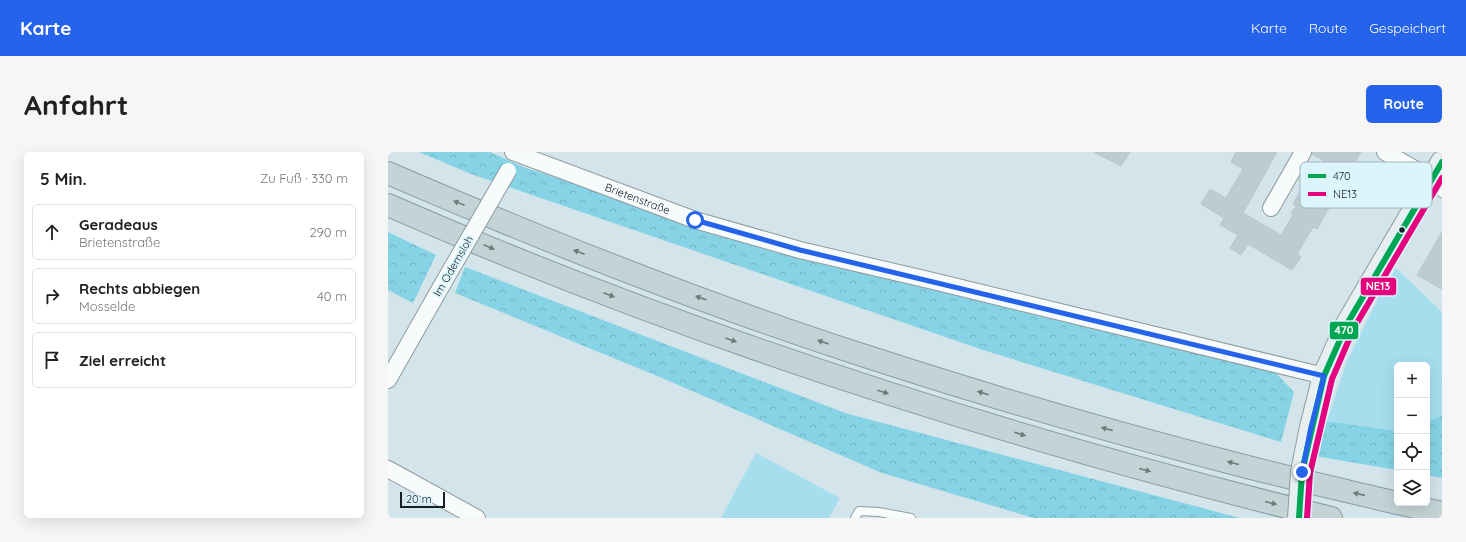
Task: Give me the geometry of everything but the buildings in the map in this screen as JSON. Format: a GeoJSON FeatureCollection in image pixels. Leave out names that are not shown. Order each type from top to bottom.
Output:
{"type":"FeatureCollection","features":[{"type":"Feature","properties":{"kind":"highway"},"geometry":{"type":"LineString","coordinates":[[388,173],[564,246],[655,281],[860,355],[1113,431],[1235,464],[1394,502]]}},
{"type":"Feature","properties":{"kind":"highway"},"geometry":{"type":"LineString","coordinates":[[388,205],[562,277],[668,318],[853,382],[932,408],[1080,452],[1331,518]]}},
{"type":"Feature","properties":{"kind":"highway"},"geometry":{"type":"LineString","coordinates":[[1430,505],[1442,506]]}},
{"type":"Feature","properties":{"kind":"highway"},"geometry":{"type":"LineString","coordinates":[[1412,506],[1442,513]]}},
{"type":"Feature","properties":{"kind":"street"},"geometry":{"type":"LineString","coordinates":[[1271,208],[1303,152]]}},
{"type":"Feature","properties":{"kind":"street"},"geometry":{"type":"LineString","coordinates":[[1385,152],[1403,162]]}},
{"type":"Feature","properties":{"kind":"street","name":"Im Odemsloh"},"geometry":{"type":"LineString","coordinates":[[388,380],[508,171],[516,153]]}},
{"type":"Feature","properties":{"kind":"street","name":"Brietenstraße"},"geometry":{"type":"LineString","coordinates":[[516,153],[695,220],[800,250],[1324,376]]}},
{"type":"Feature","properties":{"kind":"street"},"geometry":{"type":"LineString","coordinates":[[1299,518],[1302,472],[1311,427],[1324,376],[1347,324],[1419,208]]}},
{"type":"Feature","properties":{"kind":"street"},"geometry":{"type":"LineString","coordinates":[[388,469],[477,518]]}},
{"type":"Feature","properties":{"kind":"lane"},"geometry":{"type":"LineString","coordinates":[[855,518],[859,511],[879,512],[911,518]]}},
{"type":"Feature","properties":{"kind":"shaded area"},"geometry":{"type":"Polygon","coordinates":[[[1396,268],[1442,312],[1442,416],[1430,420],[1430,362],[1394,362],[1394,431],[1327,421],[1347,361],[1382,291],[1396,268]]]}},
{"type":"Feature","properties":{"kind":"shaded area"},"geometry":{"type":"Polygon","coordinates":[[[756,453],[840,498],[829,518],[721,518],[756,453]]]}},
{"type":"Feature","properties":{"kind":"green space"},"geometry":{"type":"Polygon","coordinates":[[[419,152],[490,152],[523,167],[809,260],[1274,371],[1294,392],[1281,442],[983,350],[471,174],[419,152]]]}},
{"type":"Feature","properties":{"kind":"green space"},"geometry":{"type":"Polygon","coordinates":[[[388,232],[436,255],[413,303],[388,290],[388,232]]]}},
{"type":"Feature","properties":{"kind":"green space"},"geometry":{"type":"Polygon","coordinates":[[[465,267],[845,413],[1240,518],[1034,518],[882,473],[662,378],[455,293],[465,267]]]}},
{"type":"Feature","properties":{"kind":"green space"},"geometry":{"type":"Polygon","coordinates":[[[1442,416],[1442,478],[1430,476],[1430,420],[1442,416]]]}},
{"type":"Feature","properties":{"kind":"green space"},"geometry":{"type":"Polygon","coordinates":[[[1327,421],[1394,431],[1394,469],[1315,456],[1327,421]]]}},
{"type":"Feature","properties":{"kind":"transit line","name":"470"},"geometry":{"type":"LineString","coordinates":[[1432,179],[1442,162]]}},
{"type":"Feature","properties":{"kind":"transit line","name":"NE13"},"geometry":{"type":"LineString","coordinates":[[1432,195],[1442,178]]}},
{"type":"Feature","properties":{"kind":"transit line","name":"470"},"geometry":{"type":"LineString","coordinates":[[1299,518],[1302,472],[1324,376],[1347,324],[1415,208]]}},
{"type":"Feature","properties":{"kind":"transit line","name":"NE13"},"geometry":{"type":"LineString","coordinates":[[1307,518],[1310,473],[1332,379],[1354,328],[1424,208]]}},
{"type":"Feature","properties":{"kind":"route"},"geometry":{"type":"LineString","coordinates":[[695,220],[800,250],[1324,376],[1311,427],[1302,472]]}}]}
